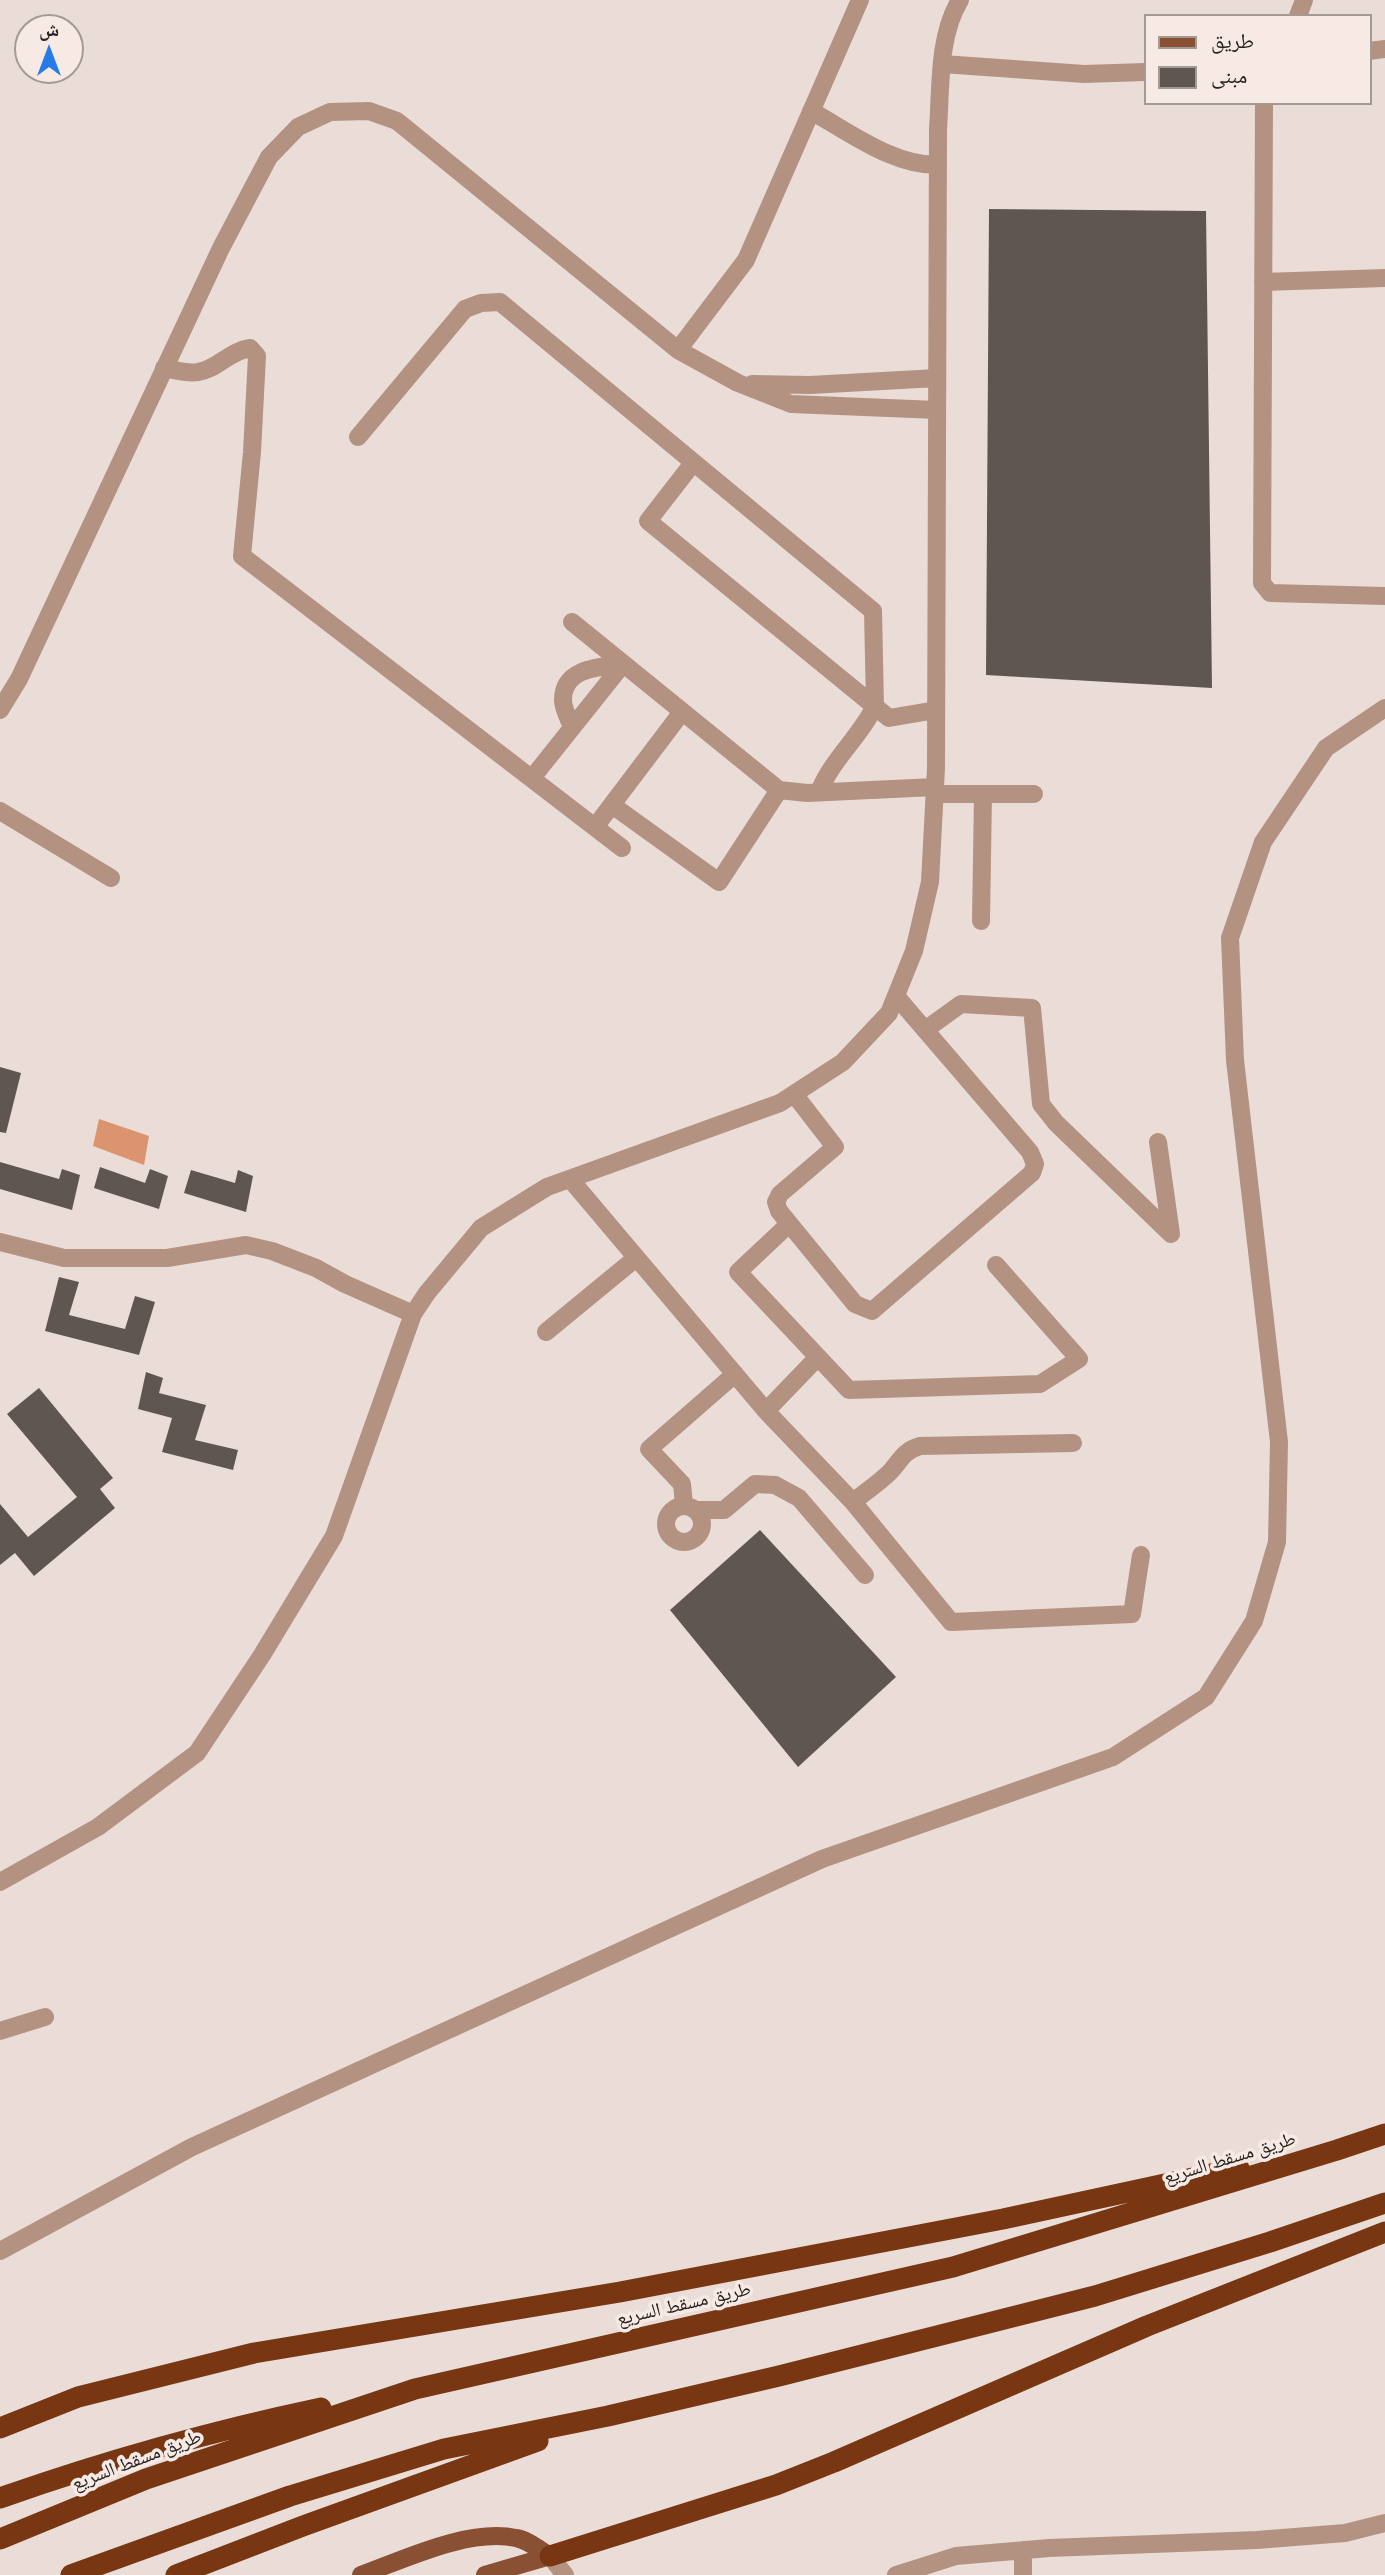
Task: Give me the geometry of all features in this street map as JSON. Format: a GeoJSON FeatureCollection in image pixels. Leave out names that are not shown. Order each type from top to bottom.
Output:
{"type":"FeatureCollection","features":[{"type":"Feature","properties":{"kind":"highway","name":"طريق مسقط السريع"},"geometry":{"type":"LineString","coordinates":[[0,2539],[146,2479],[415,2389],[953,2267],[1385,2134]]}},
{"type":"Feature","properties":{"kind":"highway"},"geometry":{"type":"LineString","coordinates":[[0,2428],[78,2397],[254,2354],[620,2292],[1003,2219],[1188,2177],[1337,2150]]}},
{"type":"Feature","properties":{"kind":"highway"},"geometry":{"type":"LineString","coordinates":[[71,2575],[290,2496],[444,2449],[608,2416],[1095,2296],[1385,2203]]}},
{"type":"Feature","properties":{"kind":"highway"},"geometry":{"type":"LineString","coordinates":[[550,2556],[811,2472],[1147,2326],[1385,2232]]}},
{"type":"Feature","properties":{"kind":"highway"},"geometry":{"type":"LineString","coordinates":[[0,2498],[57,2478],[241,2425],[415,2389]]}},
{"type":"Feature","properties":{"kind":"highway"},"geometry":{"type":"LineString","coordinates":[[176,2575],[303,2526],[608,2416]]}},
{"type":"Feature","properties":{"kind":"main road"},"geometry":{"type":"LineString","coordinates":[[0,2418],[78,2397]]}},
{"type":"Feature","properties":{"kind":"main road"},"geometry":{"type":"LineString","coordinates":[[361,2575],[443,2546],[491,2535],[519,2538],[550,2556]]}},
{"type":"Feature","properties":{"kind":"main road"},"geometry":{"type":"LineString","coordinates":[[485,2575],[550,2556]]}},
{"type":"Feature","properties":{"kind":"street"},"geometry":{"type":"LineString","coordinates":[[678,350],[746,260],[860,0]]}},
{"type":"Feature","properties":{"kind":"street"},"geometry":{"type":"LineString","coordinates":[[0,1882],[98,1827],[197,1753],[262,1655],[334,1536],[413,1314],[481,1228],[547,1187],[780,1103],[843,1062],[889,1013],[914,951],[930,883],[936,710],[938,165],[943,64],[950,17],[960,0]]}},
{"type":"Feature","properties":{"kind":"street"},"geometry":{"type":"LineString","coordinates":[[943,64],[1084,74],[1144,72]]}},
{"type":"Feature","properties":{"kind":"street"},"geometry":{"type":"LineString","coordinates":[[1264,105],[1262,583],[1270,593],[1287,595],[1385,596]]}},
{"type":"Feature","properties":{"kind":"street"},"geometry":{"type":"LineString","coordinates":[[0,710],[19,679],[221,248],[269,157],[298,127],[330,112],[369,111],[397,121],[678,350],[738,383],[791,404],[937,410]]}},
{"type":"Feature","properties":{"kind":"street"},"geometry":{"type":"LineString","coordinates":[[811,111],[898,159],[918,165],[938,165]]}},
{"type":"Feature","properties":{"kind":"street"},"geometry":{"type":"LineString","coordinates":[[1263,282],[1385,278]]}},
{"type":"Feature","properties":{"kind":"street"},"geometry":{"type":"LineString","coordinates":[[358,437],[465,309],[481,303],[500,302],[873,611],[875,706],[868,720],[826,774],[819,792]]}},
{"type":"Feature","properties":{"kind":"street"},"geometry":{"type":"LineString","coordinates":[[164,368],[199,372],[236,350],[250,348],[257,356],[252,453],[242,556],[622,848]]}},
{"type":"Feature","properties":{"kind":"street"},"geometry":{"type":"LineString","coordinates":[[738,383],[810,385],[937,378]]}},
{"type":"Feature","properties":{"kind":"street"},"geometry":{"type":"LineString","coordinates":[[693,463],[648,521],[889,718],[936,710]]}},
{"type":"Feature","properties":{"kind":"street"},"geometry":{"type":"LineString","coordinates":[[572,622],[779,790],[935,790],[1034,794]]}},
{"type":"Feature","properties":{"kind":"street"},"geometry":{"type":"LineString","coordinates":[[531,778],[623,664]]}},
{"type":"Feature","properties":{"kind":"street"},"geometry":{"type":"LineString","coordinates":[[572,727],[563,703],[567,684],[573,676],[592,668],[623,664]]}},
{"type":"Feature","properties":{"kind":"street"},"geometry":{"type":"LineString","coordinates":[[0,2251],[192,2147],[822,1859],[1113,1757],[1206,1697],[1254,1621],[1277,1542],[1279,1442],[1236,1060],[1230,938],[1263,842],[1270,831],[1326,748],[1385,708]]}},
{"type":"Feature","properties":{"kind":"street"},"geometry":{"type":"LineString","coordinates":[[595,827],[682,712]]}},
{"type":"Feature","properties":{"kind":"street"},"geometry":{"type":"LineString","coordinates":[[612,805],[719,882],[779,790]]}},
{"type":"Feature","properties":{"kind":"street"},"geometry":{"type":"LineString","coordinates":[[981,921],[983,794]]}},
{"type":"Feature","properties":{"kind":"street"},"geometry":{"type":"LineString","coordinates":[[0,811],[111,878]]}},
{"type":"Feature","properties":{"kind":"street"},"geometry":{"type":"LineString","coordinates":[[794,1094],[835,1147],[780,1194],[776,1202],[779,1211],[855,1304],[872,1311],[1032,1173],[1035,1164],[1030,1152],[896,996]]}},
{"type":"Feature","properties":{"kind":"street"},"geometry":{"type":"LineString","coordinates":[[925,1030],[961,1004],[1032,1008],[1041,1104],[1056,1123],[1171,1234],[1158,1142]]}},
{"type":"Feature","properties":{"kind":"street"},"geometry":{"type":"LineString","coordinates":[[570,1179],[766,1411],[853,1502],[951,1622],[1132,1614],[1141,1555]]}},
{"type":"Feature","properties":{"kind":"street"},"geometry":{"type":"LineString","coordinates":[[789,1224],[738,1272],[849,1390],[1040,1384],[1079,1359],[996,1265]]}},
{"type":"Feature","properties":{"kind":"street"},"geometry":{"type":"LineString","coordinates":[[0,1242],[64,1258],[167,1258],[246,1245],[272,1251],[316,1268],[413,1314]]}},
{"type":"Feature","properties":{"kind":"street"},"geometry":{"type":"LineString","coordinates":[[546,1332],[636,1258]]}},
{"type":"Feature","properties":{"kind":"street"},"geometry":{"type":"LineString","coordinates":[[766,1411],[818,1357]]}},
{"type":"Feature","properties":{"kind":"street"},"geometry":{"type":"LineString","coordinates":[[735,1374],[649,1449],[682,1484],[690,1507],[724,1510],[755,1485],[775,1486],[799,1498],[865,1575]]}},
{"type":"Feature","properties":{"kind":"street"},"geometry":{"type":"LineString","coordinates":[[853,1502],[890,1471],[901,1455],[920,1446],[1073,1443]]}},
{"type":"Feature","properties":{"kind":"street"},"geometry":{"type":"LineString","coordinates":[[0,2031],[45,2017]]}},
{"type":"Feature","properties":{"kind":"street"},"geometry":{"type":"LineString","coordinates":[[905,2573],[956,2556],[1023,2550],[1258,2540],[1345,2533],[1385,2523]]}},
{"type":"Feature","properties":{"kind":"street"},"geometry":{"type":"LineString","coordinates":[[1023,2550],[1023,2575]]}},
{"type":"Feature","properties":{"kind":"street"},"geometry":{"type":"LineString","coordinates":[[550,2556],[565,2575]]}},
{"type":"Feature","properties":{"kind":"shaded area"},"geometry":{"type":"Polygon","coordinates":[[[99,1119],[149,1136],[144,1165],[93,1146],[99,1119]]]}},
{"type":"Feature","properties":{"kind":"building"},"geometry":{"type":"Polygon","coordinates":[[[989,209],[1206,211],[1212,688],[986,675],[989,209]]]}},
{"type":"Feature","properties":{"kind":"building"},"geometry":{"type":"Polygon","coordinates":[[[0,1067],[21,1073],[6,1133],[0,1132],[0,1067]]]}},
{"type":"Feature","properties":{"kind":"building"},"geometry":{"type":"Polygon","coordinates":[[[0,1162],[59,1179],[62,1169],[80,1175],[72,1210],[0,1189],[0,1162]]]}},
{"type":"Feature","properties":{"kind":"building"},"geometry":{"type":"Polygon","coordinates":[[[100,1167],[145,1183],[150,1169],[168,1176],[159,1209],[94,1188],[100,1167]]]}},
{"type":"Feature","properties":{"kind":"building"},"geometry":{"type":"Polygon","coordinates":[[[191,1170],[235,1183],[238,1170],[253,1176],[246,1212],[184,1193],[191,1170]]]}},
{"type":"Feature","properties":{"kind":"building"},"geometry":{"type":"Polygon","coordinates":[[[59,1277],[79,1282],[69,1315],[125,1329],[135,1296],[155,1302],[139,1355],[45,1331],[59,1277]]]}},
{"type":"Feature","properties":{"kind":"building"},"geometry":{"type":"Polygon","coordinates":[[[146,1372],[163,1378],[159,1393],[206,1405],[195,1440],[238,1450],[233,1470],[162,1452],[172,1418],[138,1409],[146,1372]]]}},
{"type":"Feature","properties":{"kind":"building"},"geometry":{"type":"Polygon","coordinates":[[[39,1388],[113,1478],[100,1489],[115,1508],[34,1576],[15,1553],[0,1565],[0,1504],[28,1537],[77,1497],[7,1414],[39,1388]]]}},
{"type":"Feature","properties":{"kind":"building"},"geometry":{"type":"Polygon","coordinates":[[[760,1530],[896,1677],[798,1767],[670,1610],[760,1530]]]}}]}
